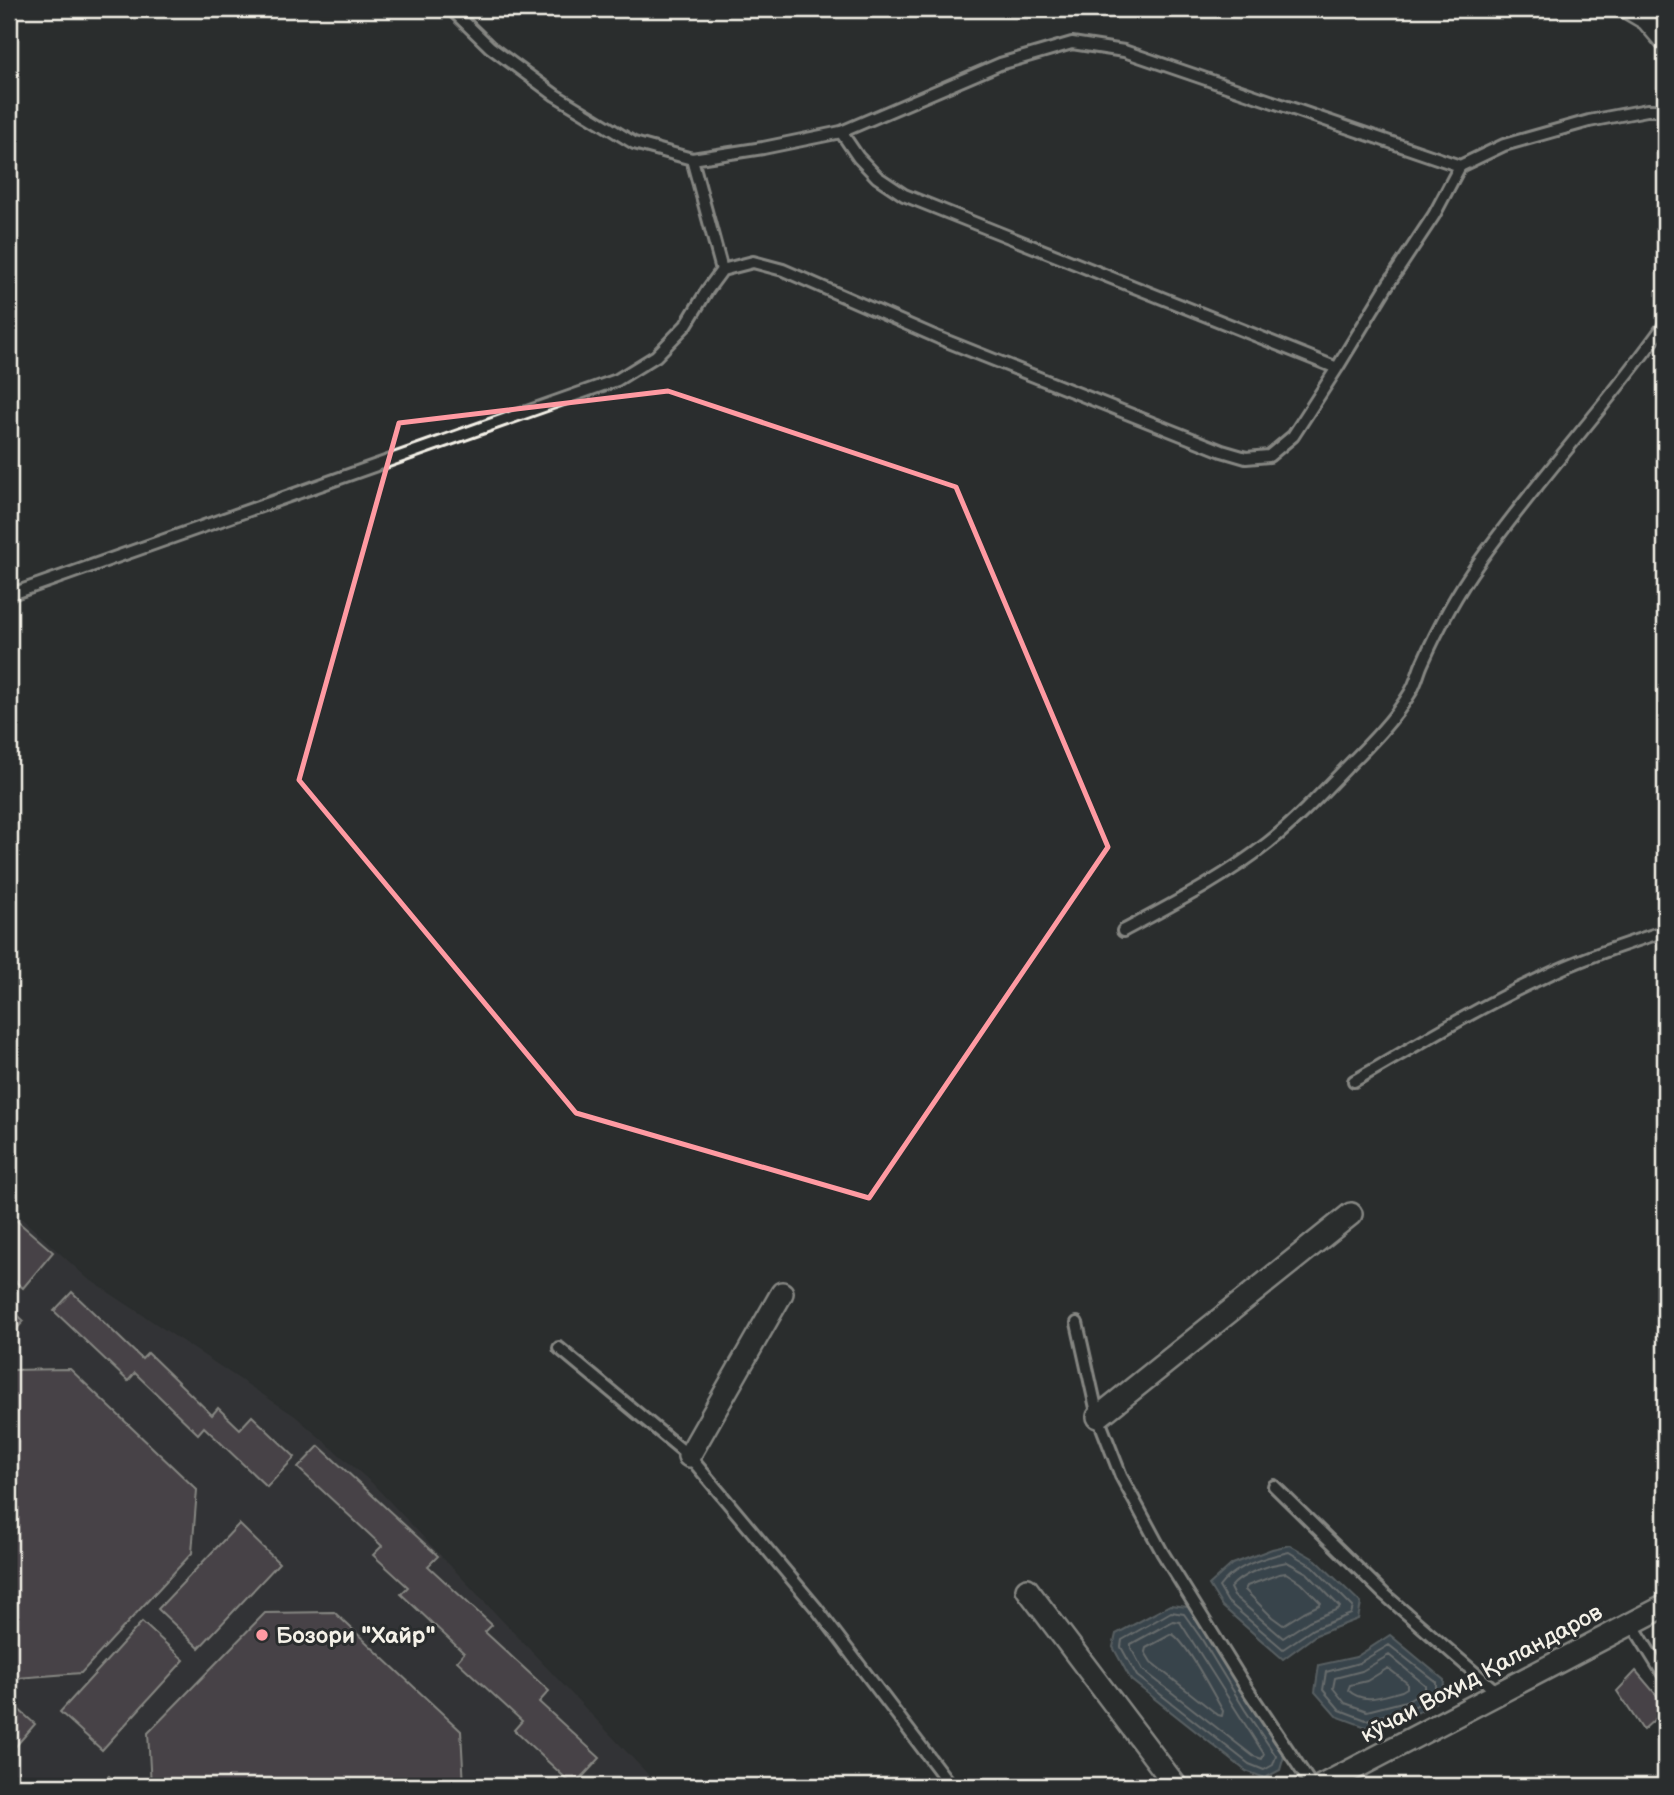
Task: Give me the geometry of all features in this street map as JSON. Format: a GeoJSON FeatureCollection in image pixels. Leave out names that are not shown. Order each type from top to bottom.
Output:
{"type":"FeatureCollection","features":[{"type":"Feature","properties":{"kind":"street"},"geometry":{"type":"LineString","coordinates":[[1630,9],[1647,19],[1665,40]]}},
{"type":"Feature","properties":{"kind":"street"},"geometry":{"type":"LineString","coordinates":[[1098,1417],[1351,1213]]}},
{"type":"Feature","properties":{"kind":"street"},"geometry":{"type":"LineString","coordinates":[[690,1456],[782,1293]]}},
{"type":"Feature","properties":{"kind":"street"},"geometry":{"type":"LineString","coordinates":[[1027,1589],[1176,1786]]}},
{"type":"Feature","properties":{"kind":"street","name":"кӯчаи Воҳид Қаландаров"},"geometry":{"type":"LineString","coordinates":[[1321,1786],[1665,1606]]}},
{"type":"Feature","properties":{"kind":"lane"},"geometry":{"type":"LineString","coordinates":[[451,9],[490,47],[555,95],[634,143],[692,159],[841,132],[1000,64],[1072,43],[1124,51],[1460,166]]}},
{"type":"Feature","properties":{"kind":"lane"},"geometry":{"type":"LineString","coordinates":[[9,595],[617,380],[656,356],[686,325],[722,270],[752,262],[782,270],[939,338],[1222,451],[1246,458],[1269,456],[1293,436],[1433,215],[1460,166],[1504,145],[1577,125],[1647,110],[1665,110]]}},
{"type":"Feature","properties":{"kind":"lane"},"geometry":{"type":"LineString","coordinates":[[841,132],[858,157],[877,177],[904,195],[1337,368]]}},
{"type":"Feature","properties":{"kind":"lane"},"geometry":{"type":"LineString","coordinates":[[692,159],[722,270]]}},
{"type":"Feature","properties":{"kind":"lane"},"geometry":{"type":"LineString","coordinates":[[1124,931],[1215,881],[1268,843],[1317,798],[1365,748],[1411,692],[1445,616],[1478,563],[1635,367],[1665,324]]}},
{"type":"Feature","properties":{"kind":"lane"},"geometry":{"type":"LineString","coordinates":[[1354,1081],[1539,978],[1620,945],[1665,931]]}},
{"type":"Feature","properties":{"kind":"lane"},"geometry":{"type":"LineString","coordinates":[[1077,1323],[1098,1417],[1121,1476],[1162,1552],[1244,1684],[1312,1786]]}},
{"type":"Feature","properties":{"kind":"lane"},"geometry":{"type":"LineString","coordinates":[[559,1349],[690,1456],[817,1609],[951,1786]]}},
{"type":"Feature","properties":{"kind":"lane"},"geometry":{"type":"LineString","coordinates":[[1275,1486],[1384,1594],[1498,1693]]}},
{"type":"Feature","properties":{"kind":"lane"},"geometry":{"type":"LineString","coordinates":[[1632,1624],[1665,1677]]}},
{"type":"Feature","properties":{"kind":"highlighted area"},"geometry":{"type":"Polygon","coordinates":[[[668,391],[956,487],[1108,847],[869,1198],[576,1113],[299,780],[399,423],[668,391]]]}},
{"type":"Feature","properties":{"kind":"shaded area","name":"Бозори \"Хайр\""},"geometry":{"type":"Polygon","coordinates":[[[9,1207],[87,1278],[295,1416],[372,1483],[659,1786],[9,1786],[9,1207]]]}},
{"type":"Feature","properties":{"kind":"water"},"geometry":{"type":"Polygon","coordinates":[[[1290,1545],[1316,1560],[1361,1603],[1358,1619],[1316,1635],[1283,1659],[1222,1606],[1209,1585],[1232,1564],[1290,1545]]]}},
{"type":"Feature","properties":{"kind":"water"},"geometry":{"type":"Polygon","coordinates":[[[1170,1605],[1188,1607],[1201,1625],[1284,1756],[1280,1770],[1265,1778],[1246,1771],[1131,1680],[1113,1647],[1116,1634],[1170,1605]]]}},
{"type":"Feature","properties":{"kind":"water"},"geometry":{"type":"Polygon","coordinates":[[[1390,1635],[1444,1680],[1443,1698],[1413,1715],[1366,1727],[1336,1716],[1315,1692],[1319,1665],[1356,1657],[1390,1635]]]}},
{"type":"Feature","properties":{"kind":"building"},"geometry":{"type":"Polygon","coordinates":[[[9,1214],[53,1252],[23,1288],[9,1276],[9,1214]]]}},
{"type":"Feature","properties":{"kind":"building"},"geometry":{"type":"Polygon","coordinates":[[[72,1292],[142,1359],[148,1353],[212,1415],[218,1408],[240,1429],[252,1416],[295,1457],[267,1487],[204,1427],[198,1434],[135,1373],[128,1381],[54,1311],[72,1292]]]}},
{"type":"Feature","properties":{"kind":"building"},"geometry":{"type":"Polygon","coordinates":[[[9,1307],[24,1321],[9,1337],[9,1307]]]}},
{"type":"Feature","properties":{"kind":"building"},"geometry":{"type":"Polygon","coordinates":[[[70,1369],[197,1490],[192,1553],[81,1673],[17,1678],[9,1670],[9,1370],[70,1369]]]}},
{"type":"Feature","properties":{"kind":"building"},"geometry":{"type":"Polygon","coordinates":[[[319,1446],[438,1556],[428,1566],[492,1625],[485,1632],[549,1691],[539,1702],[600,1758],[574,1786],[514,1730],[522,1721],[457,1661],[464,1653],[401,1594],[408,1587],[373,1555],[382,1546],[298,1468],[319,1446]]]}},
{"type":"Feature","properties":{"kind":"building"},"geometry":{"type":"Polygon","coordinates":[[[239,1524],[279,1563],[199,1648],[158,1609],[239,1524]]]}},
{"type":"Feature","properties":{"kind":"building"},"geometry":{"type":"Polygon","coordinates":[[[334,1612],[461,1731],[464,1786],[151,1786],[148,1733],[265,1613],[334,1612]]]}},
{"type":"Feature","properties":{"kind":"building"},"geometry":{"type":"Polygon","coordinates":[[[142,1622],[184,1660],[102,1750],[60,1712],[142,1622]]]}},
{"type":"Feature","properties":{"kind":"building"},"geometry":{"type":"Polygon","coordinates":[[[1636,1671],[1665,1705],[1665,1710],[1643,1730],[1617,1691],[1636,1671]]]}},
{"type":"Feature","properties":{"kind":"building"},"geometry":{"type":"Polygon","coordinates":[[[9,1701],[35,1724],[9,1754],[9,1701]]]}},
{"type":"Feature","properties":{"kind":"building"},"geometry":{"type":"Polygon","coordinates":[[[9,1774],[23,1786],[9,1786],[9,1774]]]}},
{"type":"Feature","properties":{"kind":"building"},"geometry":{"type":"Polygon","coordinates":[[[109,1776],[120,1786],[100,1786],[109,1776]]]}},
{"type":"Feature","properties":{"kind":"place","name":"Бозори \"Хайр\""},"geometry":{"type":"Point","coordinates":[262,1635]}}]}
